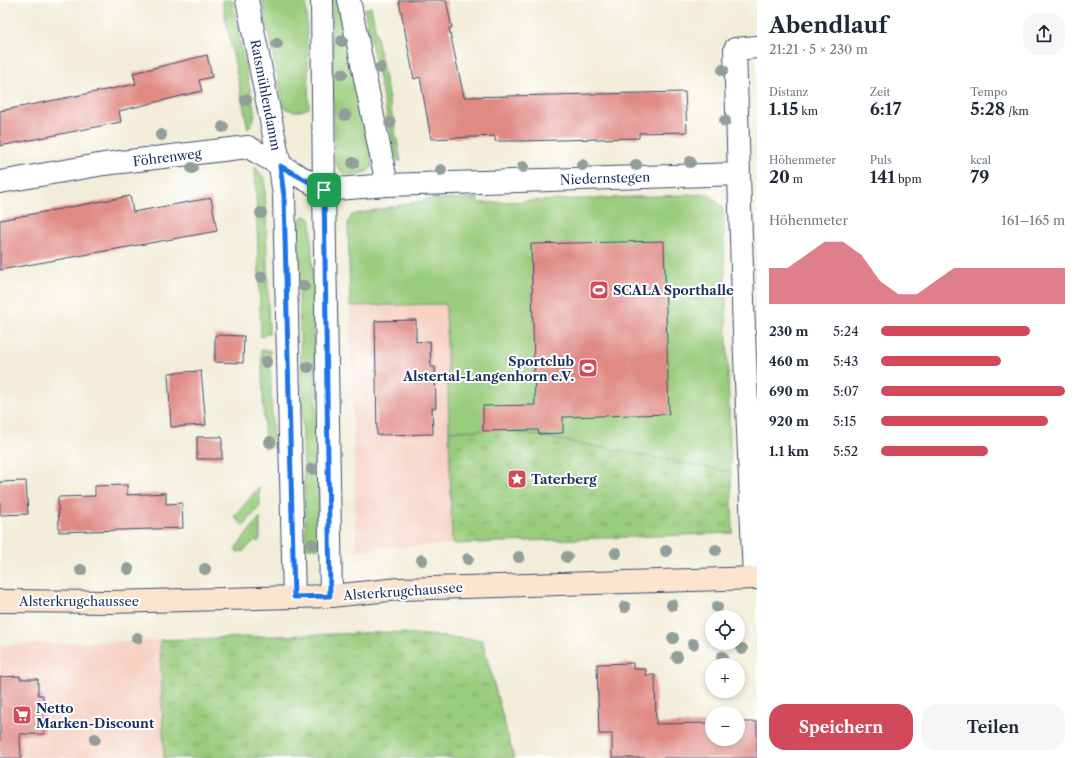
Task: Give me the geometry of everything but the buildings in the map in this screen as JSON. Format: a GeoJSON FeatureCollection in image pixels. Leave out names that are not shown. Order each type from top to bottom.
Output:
{"type":"FeatureCollection","features":[{"type":"Feature","properties":{"kind":"main road","name":"Alsterkrugchaussee"},"geometry":{"type":"LineString","coordinates":[[0,600],[111,602],[330,596],[399,590],[755,578]]}},
{"type":"Feature","properties":{"kind":"street","name":"Ratsmühlendamm"},"geometry":{"type":"LineString","coordinates":[[247,0],[280,166],[284,196],[294,597]]}},
{"type":"Feature","properties":{"kind":"street"},"geometry":{"type":"LineString","coordinates":[[322,0],[330,596]]}},
{"type":"Feature","properties":{"kind":"street"},"geometry":{"type":"LineString","coordinates":[[349,0],[387,185]]}},
{"type":"Feature","properties":{"kind":"street"},"geometry":{"type":"LineString","coordinates":[[755,578],[750,279],[739,174],[735,48],[757,48]]}},
{"type":"Feature","properties":{"kind":"street","name":"Föhrenweg"},"geometry":{"type":"LineString","coordinates":[[0,182],[104,164],[248,147],[324,190]]}},
{"type":"Feature","properties":{"kind":"street","name":"Niedernstegen"},"geometry":{"type":"LineString","coordinates":[[324,190],[387,185],[739,174]]}},
{"type":"Feature","properties":{"kind":"shaded area"},"geometry":{"type":"Polygon","coordinates":[[[446,304],[452,544],[356,550],[350,306],[446,304]]]}},
{"type":"Feature","properties":{"kind":"shaded area"},"geometry":{"type":"Polygon","coordinates":[[[160,640],[164,758],[0,758],[0,645],[160,640]]]}},
{"type":"Feature","properties":{"kind":"green space"},"geometry":{"type":"Polygon","coordinates":[[[222,0],[232,0],[255,114],[248,129],[222,0]]]}},
{"type":"Feature","properties":{"kind":"green space"},"geometry":{"type":"Polygon","coordinates":[[[262,0],[306,0],[309,108],[296,111],[284,107],[262,0]]]}},
{"type":"Feature","properties":{"kind":"green space"},"geometry":{"type":"Polygon","coordinates":[[[331,0],[338,0],[374,160],[372,167],[361,174],[347,174],[339,169],[335,162],[331,0]]]}},
{"type":"Feature","properties":{"kind":"green space"},"geometry":{"type":"Polygon","coordinates":[[[371,7],[401,161],[398,161],[396,158],[364,9],[371,7]]]}},
{"type":"Feature","properties":{"kind":"green space"},"geometry":{"type":"Polygon","coordinates":[[[255,167],[265,179],[269,333],[261,337],[255,167]]]}},
{"type":"Feature","properties":{"kind":"green space","name":"Sportclub Alstertal-Langenhorn e.V."},"geometry":{"type":"Polygon","coordinates":[[[709,194],[723,208],[731,472],[508,430],[449,431],[446,304],[350,306],[348,222],[352,215],[431,199],[478,198],[478,203],[709,194]]]}},
{"type":"Feature","properties":{"kind":"green space"},"geometry":{"type":"Polygon","coordinates":[[[303,216],[308,217],[311,221],[320,548],[306,548],[297,224],[303,216]]]}},
{"type":"Feature","properties":{"kind":"green space"},"geometry":{"type":"Polygon","coordinates":[[[261,350],[270,350],[273,447],[265,448],[261,350]]]}},
{"type":"Feature","properties":{"kind":"green space"},"geometry":{"type":"Polygon","coordinates":[[[508,430],[731,472],[733,533],[452,544],[449,431],[508,430]]]}},
{"type":"Feature","properties":{"kind":"green space"},"geometry":{"type":"Polygon","coordinates":[[[259,487],[260,506],[244,526],[234,517],[259,487]]]}},
{"type":"Feature","properties":{"kind":"green space"},"geometry":{"type":"Polygon","coordinates":[[[260,517],[260,539],[258,542],[255,540],[244,551],[237,552],[235,549],[260,517]]]}},
{"type":"Feature","properties":{"kind":"green space"},"geometry":{"type":"Polygon","coordinates":[[[392,632],[482,640],[514,758],[164,758],[160,640],[392,632]]]}},
{"type":"Feature","properties":{"kind":"place","name":"SCALA Sporthalle"},"geometry":{"type":"Point","coordinates":[599,290]}},
{"type":"Feature","properties":{"kind":"place","name":"Sportclub Alstertal-Langenhorn e.V."},"geometry":{"type":"Point","coordinates":[588,368]}},
{"type":"Feature","properties":{"kind":"place","name":"Taterberg"},"geometry":{"type":"Point","coordinates":[517,479]}},
{"type":"Feature","properties":{"kind":"place","name":"Netto Marken-Discount"},"geometry":{"type":"Point","coordinates":[22,715]}},
{"type":"Feature","properties":{"kind":"route"},"geometry":{"type":"LineString","coordinates":[[280,166],[324,190],[329,436],[330,596],[294,597],[284,196],[280,166]]}}]}
